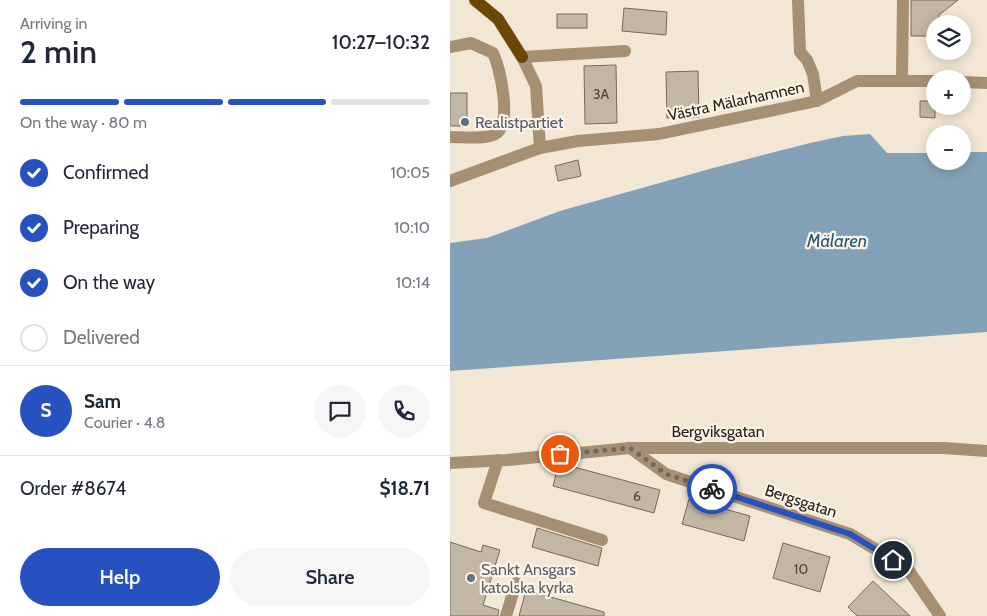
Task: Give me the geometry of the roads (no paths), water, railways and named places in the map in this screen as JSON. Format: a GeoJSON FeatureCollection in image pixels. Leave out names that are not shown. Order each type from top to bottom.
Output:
{"type":"FeatureCollection","features":[{"type":"Feature","properties":{"kind":"main road"},"geometry":{"type":"LineString","coordinates":[[475,0],[498,19],[522,57]]}},
{"type":"Feature","properties":{"kind":"street"},"geometry":{"type":"LineString","coordinates":[[798,0],[800,52],[807,60],[813,74],[818,101]]}},
{"type":"Feature","properties":{"kind":"street"},"geometry":{"type":"LineString","coordinates":[[902,80],[903,0]]}},
{"type":"Feature","properties":{"kind":"street"},"geometry":{"type":"LineString","coordinates":[[450,48],[471,43],[493,53],[499,65],[504,122],[499,132],[490,136],[450,137]]}},
{"type":"Feature","properties":{"kind":"street"},"geometry":{"type":"LineString","coordinates":[[540,148],[536,86],[522,57],[625,50]]}},
{"type":"Feature","properties":{"kind":"street","name":"Västra Mälarhamnen"},"geometry":{"type":"LineString","coordinates":[[450,181],[540,148],[578,141],[659,134],[818,101],[857,82],[902,80],[926,81]]}},
{"type":"Feature","properties":{"kind":"street"},"geometry":{"type":"LineString","coordinates":[[971,82],[987,83]]}},
{"type":"Feature","properties":{"kind":"street","name":"Bergviksgatan"},"geometry":{"type":"LineString","coordinates":[[450,463],[630,448],[943,448],[987,452]]}},
{"type":"Feature","properties":{"kind":"street","name":"Bergsgatan"},"geometry":{"type":"LineString","coordinates":[[630,448],[666,474],[850,534],[907,568],[940,616]]}},
{"type":"Feature","properties":{"kind":"street"},"geometry":{"type":"LineString","coordinates":[[498,460],[483,507],[602,540]]}},
{"type":"Feature","properties":{"kind":"street"},"geometry":{"type":"LineString","coordinates":[[506,616],[516,582]]}},
{"type":"Feature","properties":{"kind":"water","name":"Mälaren"},"geometry":{"type":"Polygon","coordinates":[[[870,134],[887,153],[926,153],[926,170],[971,170],[971,152],[987,152],[987,332],[450,371],[450,243],[487,238],[560,211],[713,168],[843,136],[870,134]]]}},
{"type":"Feature","properties":{"kind":"place","name":"Realistpartiet"},"geometry":{"type":"Point","coordinates":[465,122]}},
{"type":"Feature","properties":{"kind":"place","name":"Sankt Ansgars katolska kyrka"},"geometry":{"type":"Point","coordinates":[471,578]}}]}
